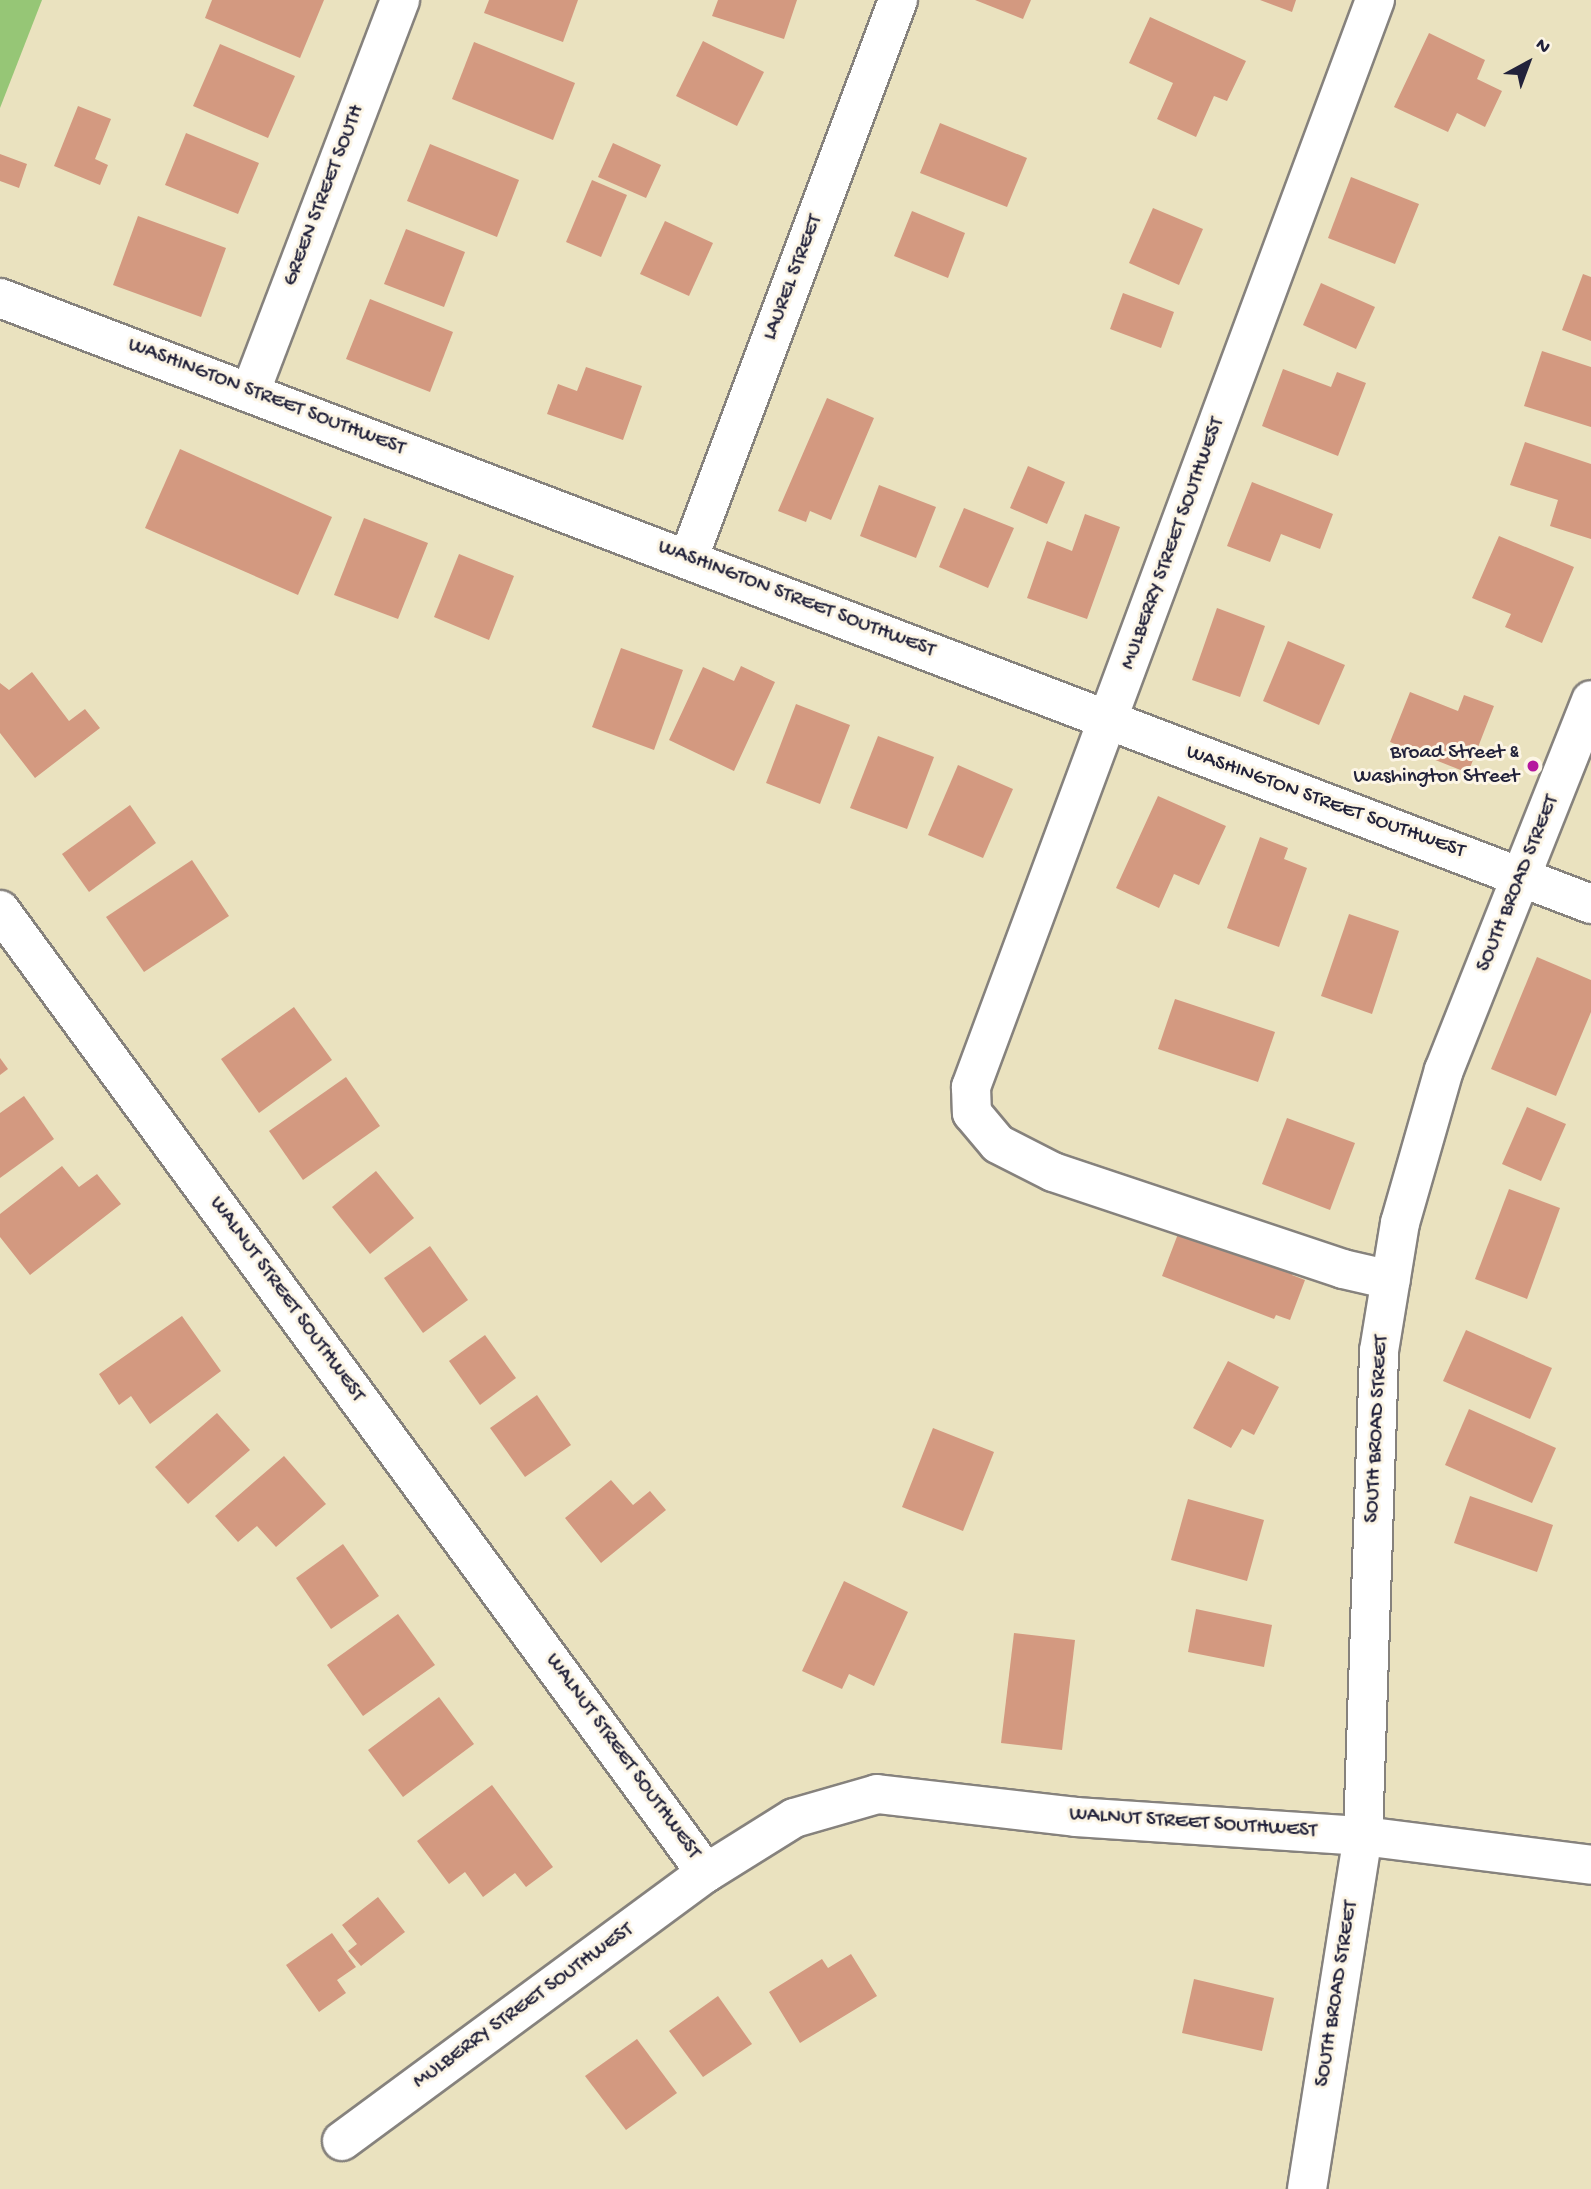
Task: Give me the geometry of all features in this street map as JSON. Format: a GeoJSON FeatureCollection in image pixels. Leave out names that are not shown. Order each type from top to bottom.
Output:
{"type":"FeatureCollection","features":[{"type":"Feature","properties":{"kind":"street","name":"GREEN STREET SOUTH"},"geometry":{"type":"LineString","coordinates":[[250,393],[400,0]]}},
{"type":"Feature","properties":{"kind":"street","name":"LAUREL STREET"},"geometry":{"type":"LineString","coordinates":[[689,557],[898,0]]}},
{"type":"Feature","properties":{"kind":"street","name":"MULBERRY STREET SOUTHWEST"},"geometry":{"type":"LineString","coordinates":[[1375,0],[971,1087],[972,1113],[998,1144],[1054,1172],[1343,1269],[1391,1280]]}},
{"type":"Feature","properties":{"kind":"street","name":"WASHINGTON STREET SOUTHWEST"},"geometry":{"type":"LineString","coordinates":[[0,298],[689,557],[1108,723],[1524,876],[1591,904]]}},
{"type":"Feature","properties":{"kind":"street","name":"SOUTH BROAD STREET"},"geometry":{"type":"LineString","coordinates":[[1307,2189],[1363,1836],[1379,1351],[1400,1223],[1444,1070],[1524,876],[1591,700]]}},
{"type":"Feature","properties":{"kind":"street","name":"WALNUT STREET SOUTHWEST"},"geometry":{"type":"LineString","coordinates":[[0,910],[706,1873],[794,1818],[877,1794],[1076,1817],[1363,1836],[1591,1865]]}},
{"type":"Feature","properties":{"kind":"street","name":"MULBERRY STREET SOUTHWEST"},"geometry":{"type":"LineString","coordinates":[[342,2141],[706,1873]]}},
{"type":"Feature","properties":{"kind":"green space"},"geometry":{"type":"Polygon","coordinates":[[[0,0],[42,0],[0,108],[0,0]]]}},
{"type":"Feature","properties":{"kind":"building"},"geometry":{"type":"Polygon","coordinates":[[[212,0],[324,0],[300,58],[205,18],[212,0]]]}},
{"type":"Feature","properties":{"kind":"building"},"geometry":{"type":"Polygon","coordinates":[[[489,0],[578,0],[563,42],[484,13],[489,0]]]}},
{"type":"Feature","properties":{"kind":"building"},"geometry":{"type":"Polygon","coordinates":[[[718,0],[797,0],[784,39],[712,16],[718,0]]]}},
{"type":"Feature","properties":{"kind":"building"},"geometry":{"type":"Polygon","coordinates":[[[975,0],[1031,0],[1023,19],[975,0]]]}},
{"type":"Feature","properties":{"kind":"building"},"geometry":{"type":"Polygon","coordinates":[[[1260,0],[1296,0],[1292,12],[1260,0]]]}},
{"type":"Feature","properties":{"kind":"building"},"geometry":{"type":"Polygon","coordinates":[[[1150,17],[1246,61],[1227,101],[1214,96],[1196,137],[1157,119],[1173,83],[1129,63],[1150,17]]]}},
{"type":"Feature","properties":{"kind":"building"},"geometry":{"type":"Polygon","coordinates":[[[1429,33],[1485,60],[1477,79],[1502,91],[1485,127],[1457,113],[1448,132],[1394,107],[1429,33]]]}},
{"type":"Feature","properties":{"kind":"building"},"geometry":{"type":"Polygon","coordinates":[[[703,41],[764,72],[737,126],[676,96],[703,41]]]}},
{"type":"Feature","properties":{"kind":"building"},"geometry":{"type":"Polygon","coordinates":[[[474,42],[575,83],[553,140],[452,99],[474,42]]]}},
{"type":"Feature","properties":{"kind":"building"},"geometry":{"type":"Polygon","coordinates":[[[220,44],[295,76],[268,138],[193,106],[220,44]]]}},
{"type":"Feature","properties":{"kind":"building"},"geometry":{"type":"Polygon","coordinates":[[[78,106],[111,119],[95,159],[108,165],[100,185],[54,166],[78,106]]]}},
{"type":"Feature","properties":{"kind":"building"},"geometry":{"type":"Polygon","coordinates":[[[940,123],[1027,158],[1007,207],[920,173],[940,123]]]}},
{"type":"Feature","properties":{"kind":"building"},"geometry":{"type":"Polygon","coordinates":[[[186,133],[259,163],[238,214],[165,185],[186,133]]]}},
{"type":"Feature","properties":{"kind":"building"},"geometry":{"type":"Polygon","coordinates":[[[613,143],[661,165],[646,198],[598,177],[613,143]]]}},
{"type":"Feature","properties":{"kind":"building"},"geometry":{"type":"Polygon","coordinates":[[[430,144],[519,180],[497,237],[407,201],[430,144]]]}},
{"type":"Feature","properties":{"kind":"building"},"geometry":{"type":"Polygon","coordinates":[[[0,154],[27,164],[19,188],[0,181],[0,154]]]}},
{"type":"Feature","properties":{"kind":"building"},"geometry":{"type":"Polygon","coordinates":[[[1351,177],[1419,204],[1395,264],[1328,238],[1351,177]]]}},
{"type":"Feature","properties":{"kind":"building"},"geometry":{"type":"Polygon","coordinates":[[[592,180],[627,195],[601,257],[566,242],[592,180]]]}},
{"type":"Feature","properties":{"kind":"building"},"geometry":{"type":"Polygon","coordinates":[[[1153,208],[1203,229],[1179,285],[1129,263],[1153,208]]]}},
{"type":"Feature","properties":{"kind":"building"},"geometry":{"type":"Polygon","coordinates":[[[912,211],[965,233],[948,278],[894,256],[912,211]]]}},
{"type":"Feature","properties":{"kind":"building"},"geometry":{"type":"Polygon","coordinates":[[[138,216],[226,248],[201,317],[113,285],[138,216]]]}},
{"type":"Feature","properties":{"kind":"building"},"geometry":{"type":"Polygon","coordinates":[[[665,221],[713,243],[689,296],[640,274],[665,221]]]}},
{"type":"Feature","properties":{"kind":"building"},"geometry":{"type":"Polygon","coordinates":[[[406,229],[465,252],[444,307],[384,284],[406,229]]]}},
{"type":"Feature","properties":{"kind":"building"},"geometry":{"type":"Polygon","coordinates":[[[1583,274],[1591,277],[1591,341],[1562,330],[1583,274]]]}},
{"type":"Feature","properties":{"kind":"building"},"geometry":{"type":"Polygon","coordinates":[[[1321,283],[1375,307],[1356,349],[1303,325],[1321,283]]]}},
{"type":"Feature","properties":{"kind":"building"},"geometry":{"type":"Polygon","coordinates":[[[1123,293],[1174,312],[1161,348],[1110,329],[1123,293]]]}},
{"type":"Feature","properties":{"kind":"building"},"geometry":{"type":"Polygon","coordinates":[[[370,299],[453,332],[430,392],[346,359],[370,299]]]}},
{"type":"Feature","properties":{"kind":"building"},"geometry":{"type":"Polygon","coordinates":[[[1542,351],[1591,367],[1591,427],[1524,406],[1542,351]]]}},
{"type":"Feature","properties":{"kind":"building"},"geometry":{"type":"Polygon","coordinates":[[[586,367],[642,386],[623,440],[547,414],[558,384],[577,391],[586,367]]]}},
{"type":"Feature","properties":{"kind":"building"},"geometry":{"type":"Polygon","coordinates":[[[1283,369],[1331,387],[1337,372],[1366,383],[1338,456],[1262,426],[1283,369]]]}},
{"type":"Feature","properties":{"kind":"building"},"geometry":{"type":"Polygon","coordinates":[[[827,398],[874,418],[831,520],[810,511],[806,522],[778,511],[827,398]]]}},
{"type":"Feature","properties":{"kind":"building"},"geometry":{"type":"Polygon","coordinates":[[[1525,442],[1591,464],[1591,539],[1550,526],[1558,500],[1510,485],[1525,442]]]}},
{"type":"Feature","properties":{"kind":"building"},"geometry":{"type":"Polygon","coordinates":[[[180,449],[332,517],[298,595],[145,528],[180,449]]]}},
{"type":"Feature","properties":{"kind":"building"},"geometry":{"type":"Polygon","coordinates":[[[1028,466],[1065,482],[1047,524],[1010,508],[1028,466]]]}},
{"type":"Feature","properties":{"kind":"building"},"geometry":{"type":"Polygon","coordinates":[[[1252,482],[1333,514],[1320,549],[1281,534],[1270,562],[1227,546],[1252,482]]]}},
{"type":"Feature","properties":{"kind":"building"},"geometry":{"type":"Polygon","coordinates":[[[879,485],[936,507],[916,558],[860,536],[879,485]]]}},
{"type":"Feature","properties":{"kind":"building"},"geometry":{"type":"Polygon","coordinates":[[[964,508],[1014,528],[988,588],[939,567],[964,508]]]}},
{"type":"Feature","properties":{"kind":"building"},"geometry":{"type":"Polygon","coordinates":[[[1085,514],[1120,527],[1087,619],[1027,598],[1047,541],[1072,551],[1085,514]]]}},
{"type":"Feature","properties":{"kind":"building"},"geometry":{"type":"Polygon","coordinates":[[[364,518],[428,543],[398,619],[334,595],[364,518]]]}},
{"type":"Feature","properties":{"kind":"building"},"geometry":{"type":"Polygon","coordinates":[[[1499,536],[1574,567],[1542,643],[1505,627],[1511,614],[1472,598],[1499,536]]]}},
{"type":"Feature","properties":{"kind":"building"},"geometry":{"type":"Polygon","coordinates":[[[459,554],[514,576],[489,640],[434,617],[459,554]]]}},
{"type":"Feature","properties":{"kind":"building"},"geometry":{"type":"Polygon","coordinates":[[[1217,608],[1265,626],[1240,697],[1192,680],[1217,608]]]}},
{"type":"Feature","properties":{"kind":"building"},"geometry":{"type":"Polygon","coordinates":[[[1288,641],[1345,665],[1319,725],[1263,701],[1288,641]]]}},
{"type":"Feature","properties":{"kind":"building"},"geometry":{"type":"Polygon","coordinates":[[[621,648],[683,670],[654,750],[592,727],[621,648]]]}},
{"type":"Feature","properties":{"kind":"building"},"geometry":{"type":"Polygon","coordinates":[[[741,666],[775,682],[734,771],[669,740],[703,667],[734,681],[741,666]]]}},
{"type":"Feature","properties":{"kind":"building"},"geometry":{"type":"Polygon","coordinates":[[[32,672],[69,721],[85,709],[100,728],[35,778],[0,733],[0,683],[9,690],[32,672]]]}},
{"type":"Feature","properties":{"kind":"building"},"geometry":{"type":"Polygon","coordinates":[[[1410,692],[1458,711],[1464,695],[1494,706],[1468,773],[1390,742],[1410,692]]]}},
{"type":"Feature","properties":{"kind":"building"},"geometry":{"type":"Polygon","coordinates":[[[796,704],[850,725],[820,804],[766,783],[796,704]]]}},
{"type":"Feature","properties":{"kind":"building"},"geometry":{"type":"Polygon","coordinates":[[[878,736],[934,757],[907,829],[850,808],[878,736]]]}},
{"type":"Feature","properties":{"kind":"building"},"geometry":{"type":"Polygon","coordinates":[[[958,765],[1013,789],[983,858],[928,835],[958,765]]]}},
{"type":"Feature","properties":{"kind":"building"},"geometry":{"type":"Polygon","coordinates":[[[1158,796],[1226,826],[1199,885],[1174,874],[1159,908],[1116,888],[1158,796]]]}},
{"type":"Feature","properties":{"kind":"building"},"geometry":{"type":"Polygon","coordinates":[[[130,805],[156,843],[89,892],[62,854],[130,805]]]}},
{"type":"Feature","properties":{"kind":"building"},"geometry":{"type":"Polygon","coordinates":[[[1260,837],[1288,848],[1284,859],[1307,868],[1279,947],[1227,928],[1260,837]]]}},
{"type":"Feature","properties":{"kind":"building"},"geometry":{"type":"Polygon","coordinates":[[[192,860],[229,916],[144,972],[106,917],[192,860]]]}},
{"type":"Feature","properties":{"kind":"building"},"geometry":{"type":"Polygon","coordinates":[[[1349,914],[1399,931],[1372,1014],[1321,996],[1349,914]]]}},
{"type":"Feature","properties":{"kind":"building"},"geometry":{"type":"Polygon","coordinates":[[[1537,957],[1591,980],[1591,1012],[1556,1096],[1491,1069],[1537,957]]]}},
{"type":"Feature","properties":{"kind":"building"},"geometry":{"type":"Polygon","coordinates":[[[1175,999],[1275,1032],[1258,1082],[1158,1049],[1175,999]]]}},
{"type":"Feature","properties":{"kind":"building"},"geometry":{"type":"Polygon","coordinates":[[[294,1007],[332,1060],[259,1113],[221,1059],[294,1007]]]}},
{"type":"Feature","properties":{"kind":"building"},"geometry":{"type":"Polygon","coordinates":[[[0,1058],[8,1069],[0,1075],[0,1058]]]}},
{"type":"Feature","properties":{"kind":"building"},"geometry":{"type":"Polygon","coordinates":[[[346,1077],[380,1126],[303,1180],[269,1131],[346,1077]]]}},
{"type":"Feature","properties":{"kind":"building"},"geometry":{"type":"Polygon","coordinates":[[[24,1096],[54,1139],[0,1178],[0,1113],[24,1096]]]}},
{"type":"Feature","properties":{"kind":"building"},"geometry":{"type":"Polygon","coordinates":[[[1527,1107],[1566,1124],[1541,1181],[1502,1164],[1527,1107]]]}},
{"type":"Feature","properties":{"kind":"building"},"geometry":{"type":"Polygon","coordinates":[[[1287,1118],[1355,1143],[1330,1210],[1262,1184],[1287,1118]]]}},
{"type":"Feature","properties":{"kind":"building"},"geometry":{"type":"Polygon","coordinates":[[[62,1166],[79,1187],[97,1174],[121,1204],[30,1275],[0,1237],[0,1214],[62,1166]]]}},
{"type":"Feature","properties":{"kind":"building"},"geometry":{"type":"Polygon","coordinates":[[[376,1171],[414,1218],[370,1254],[332,1207],[376,1171]]]}},
{"type":"Feature","properties":{"kind":"building"},"geometry":{"type":"Polygon","coordinates":[[[1509,1189],[1560,1208],[1527,1299],[1475,1279],[1509,1189]]]}},
{"type":"Feature","properties":{"kind":"building"},"geometry":{"type":"Polygon","coordinates":[[[1181,1226],[1294,1270],[1292,1275],[1305,1280],[1290,1320],[1276,1315],[1274,1319],[1162,1276],[1181,1226]]]}},
{"type":"Feature","properties":{"kind":"building"},"geometry":{"type":"Polygon","coordinates":[[[430,1246],[468,1300],[423,1333],[384,1278],[430,1246]]]}},
{"type":"Feature","properties":{"kind":"building"},"geometry":{"type":"Polygon","coordinates":[[[182,1316],[221,1371],[150,1424],[131,1396],[119,1405],[99,1374],[182,1316]]]}},
{"type":"Feature","properties":{"kind":"building"},"geometry":{"type":"Polygon","coordinates":[[[1466,1330],[1552,1368],[1530,1419],[1443,1381],[1466,1330]]]}},
{"type":"Feature","properties":{"kind":"building"},"geometry":{"type":"Polygon","coordinates":[[[485,1335],[516,1378],[480,1405],[449,1361],[485,1335]]]}},
{"type":"Feature","properties":{"kind":"building"},"geometry":{"type":"Polygon","coordinates":[[[1228,1361],[1279,1387],[1254,1435],[1242,1429],[1231,1448],[1193,1428],[1228,1361]]]}},
{"type":"Feature","properties":{"kind":"building"},"geometry":{"type":"Polygon","coordinates":[[[537,1395],[571,1445],[525,1477],[490,1428],[537,1395]]]}},
{"type":"Feature","properties":{"kind":"building"},"geometry":{"type":"Polygon","coordinates":[[[1469,1409],[1556,1448],[1532,1503],[1445,1465],[1469,1409]]]}},
{"type":"Feature","properties":{"kind":"building"},"geometry":{"type":"Polygon","coordinates":[[[217,1413],[250,1450],[188,1504],[155,1467],[217,1413]]]}},
{"type":"Feature","properties":{"kind":"building"},"geometry":{"type":"Polygon","coordinates":[[[933,1428],[994,1452],[963,1531],[902,1507],[933,1428]]]}},
{"type":"Feature","properties":{"kind":"building"},"geometry":{"type":"Polygon","coordinates":[[[284,1456],[326,1504],[276,1547],[257,1526],[238,1542],[215,1516],[284,1456]]]}},
{"type":"Feature","properties":{"kind":"building"},"geometry":{"type":"Polygon","coordinates":[[[611,1480],[633,1505],[650,1491],[666,1510],[601,1563],[565,1518],[611,1480]]]}},
{"type":"Feature","properties":{"kind":"building"},"geometry":{"type":"Polygon","coordinates":[[[1470,1496],[1553,1525],[1537,1572],[1454,1543],[1470,1496]]]}},
{"type":"Feature","properties":{"kind":"building"},"geometry":{"type":"Polygon","coordinates":[[[1188,1499],[1264,1520],[1247,1581],[1171,1560],[1188,1499]]]}},
{"type":"Feature","properties":{"kind":"building"},"geometry":{"type":"Polygon","coordinates":[[[343,1544],[379,1596],[331,1629],[296,1578],[343,1544]]]}},
{"type":"Feature","properties":{"kind":"building"},"geometry":{"type":"Polygon","coordinates":[[[844,1581],[908,1612],[874,1686],[849,1674],[842,1689],[802,1671],[844,1581]]]}},
{"type":"Feature","properties":{"kind":"building"},"geometry":{"type":"Polygon","coordinates":[[[1196,1609],[1272,1625],[1264,1667],[1188,1652],[1196,1609]]]}},
{"type":"Feature","properties":{"kind":"building"},"geometry":{"type":"Polygon","coordinates":[[[398,1614],[435,1665],[363,1716],[327,1665],[398,1614]]]}},
{"type":"Feature","properties":{"kind":"building"},"geometry":{"type":"Polygon","coordinates":[[[1014,1633],[1075,1640],[1062,1750],[1001,1743],[1014,1633]]]}},
{"type":"Feature","properties":{"kind":"building"},"geometry":{"type":"Polygon","coordinates":[[[439,1697],[474,1744],[403,1797],[368,1750],[439,1697]]]}},
{"type":"Feature","properties":{"kind":"building"},"geometry":{"type":"Polygon","coordinates":[[[492,1785],[553,1867],[526,1887],[515,1873],[483,1897],[465,1872],[449,1884],[417,1841],[492,1785]]]}},
{"type":"Feature","properties":{"kind":"building"},"geometry":{"type":"Polygon","coordinates":[[[378,1897],[405,1932],[361,1966],[348,1951],[357,1944],[342,1925],[378,1897]]]}},
{"type":"Feature","properties":{"kind":"building"},"geometry":{"type":"Polygon","coordinates":[[[332,1933],[356,1967],[337,1980],[346,1993],[319,2012],[286,1965],[332,1933]]]}},
{"type":"Feature","properties":{"kind":"building"},"geometry":{"type":"Polygon","coordinates":[[[851,1954],[877,1996],[800,2043],[769,1992],[822,1959],[828,1968],[851,1954]]]}},
{"type":"Feature","properties":{"kind":"building"},"geometry":{"type":"Polygon","coordinates":[[[1194,1979],[1274,1998],[1262,2051],[1182,2033],[1194,1979]]]}},
{"type":"Feature","properties":{"kind":"building"},"geometry":{"type":"Polygon","coordinates":[[[718,1996],[752,2044],[703,2077],[669,2031],[718,1996]]]}},
{"type":"Feature","properties":{"kind":"building"},"geometry":{"type":"Polygon","coordinates":[[[637,2039],[677,2093],[626,2130],[585,2076],[637,2039]]]}},
{"type":"Feature","properties":{"kind":"place","name":"Broad Street & Washington Street"},"geometry":{"type":"Point","coordinates":[1533,766]}}]}
